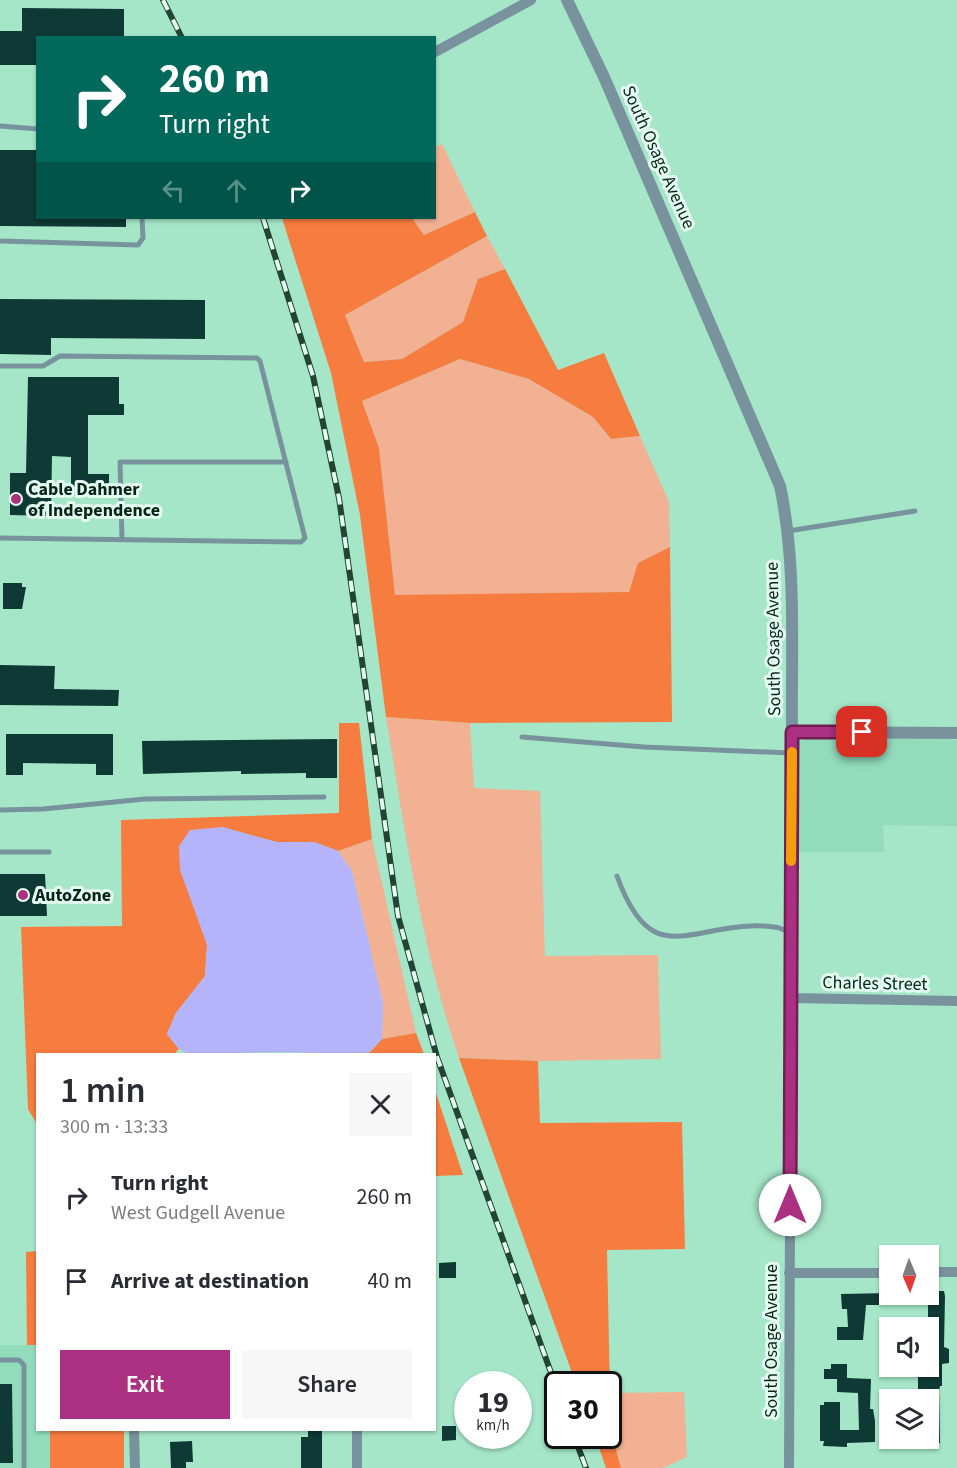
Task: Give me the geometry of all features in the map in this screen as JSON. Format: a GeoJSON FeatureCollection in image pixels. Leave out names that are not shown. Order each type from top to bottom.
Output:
{"type":"FeatureCollection","features":[{"type":"Feature","properties":{"kind":"street"},"geometry":{"type":"LineString","coordinates":[[436,51],[531,0]]}},
{"type":"Feature","properties":{"kind":"street","name":"South Osage Avenue"},"geometry":{"type":"LineString","coordinates":[[567,0],[604,77],[734,375],[780,486],[788,531],[792,732],[789,1468]]}},
{"type":"Feature","properties":{"kind":"street"},"geometry":{"type":"LineString","coordinates":[[792,732],[957,733]]}},
{"type":"Feature","properties":{"kind":"street","name":"Charles Street"},"geometry":{"type":"LineString","coordinates":[[792,998],[957,1001]]}},
{"type":"Feature","properties":{"kind":"street"},"geometry":{"type":"LineString","coordinates":[[939,1272],[957,1272]]}},
{"type":"Feature","properties":{"kind":"street"},"geometry":{"type":"LineString","coordinates":[[789,1273],[879,1273]]}},
{"type":"Feature","properties":{"kind":"street"},"geometry":{"type":"LineString","coordinates":[[134,1431],[135,1468]]}},
{"type":"Feature","properties":{"kind":"street"},"geometry":{"type":"LineString","coordinates":[[357,1431],[357,1468]]}},
{"type":"Feature","properties":{"kind":"lane"},"geometry":{"type":"LineString","coordinates":[[0,126],[36,129]]}},
{"type":"Feature","properties":{"kind":"lane"},"geometry":{"type":"LineString","coordinates":[[0,241],[138,245],[143,238],[142,219]]}},
{"type":"Feature","properties":{"kind":"lane"},"geometry":{"type":"LineString","coordinates":[[0,366],[43,366],[60,356],[257,358],[260,361],[286,462],[304,541],[0,538]]}},
{"type":"Feature","properties":{"kind":"lane"},"geometry":{"type":"LineString","coordinates":[[122,540],[120,462],[286,462]]}},
{"type":"Feature","properties":{"kind":"lane"},"geometry":{"type":"LineString","coordinates":[[788,531],[915,511]]}},
{"type":"Feature","properties":{"kind":"lane"},"geometry":{"type":"LineString","coordinates":[[522,737],[644,747],[792,753]]}},
{"type":"Feature","properties":{"kind":"lane"},"geometry":{"type":"LineString","coordinates":[[0,810],[44,809],[145,799],[324,797]]}},
{"type":"Feature","properties":{"kind":"lane"},"geometry":{"type":"LineString","coordinates":[[0,852],[49,852]]}},
{"type":"Feature","properties":{"kind":"lane"},"geometry":{"type":"LineString","coordinates":[[617,876],[627,904],[641,924],[660,936],[696,936],[748,926],[781,928],[791,938]]}},
{"type":"Feature","properties":{"kind":"lane"},"geometry":{"type":"LineString","coordinates":[[0,1360],[19,1360],[24,1365],[24,1468]]}},
{"type":"Feature","properties":{"kind":"shaded area"},"geometry":{"type":"Polygon","coordinates":[[[442,144],[475,212],[424,235],[413,219],[436,219],[436,147],[442,144]]]}},
{"type":"Feature","properties":{"kind":"shaded area"},"geometry":{"type":"Polygon","coordinates":[[[475,212],[487,236],[345,315],[364,362],[402,359],[463,322],[478,279],[505,269],[558,370],[604,353],[640,436],[611,439],[593,417],[529,379],[460,359],[362,401],[379,448],[395,595],[629,592],[638,563],[670,547],[672,722],[470,723],[386,717],[360,515],[331,373],[282,219],[413,219],[424,235],[475,212]]]}},
{"type":"Feature","properties":{"kind":"shaded area"},"geometry":{"type":"Polygon","coordinates":[[[487,236],[505,269],[478,279],[463,322],[402,359],[364,362],[345,315],[487,236]]]}},
{"type":"Feature","properties":{"kind":"shaded area"},"geometry":{"type":"Polygon","coordinates":[[[460,359],[529,379],[593,417],[611,439],[640,436],[669,502],[670,547],[638,563],[629,592],[395,596],[379,448],[362,401],[460,359]]]}},
{"type":"Feature","properties":{"kind":"shaded area"},"geometry":{"type":"Polygon","coordinates":[[[386,717],[470,723],[474,788],[540,791],[545,956],[658,955],[661,1059],[538,1061],[459,1058],[424,932],[386,717]]]}},
{"type":"Feature","properties":{"kind":"shaded area"},"geometry":{"type":"Polygon","coordinates":[[[339,723],[359,723],[372,839],[338,851],[314,842],[276,842],[222,827],[199,917],[207,945],[205,976],[176,1013],[167,1034],[179,1049],[175,1053],[36,1053],[36,1122],[28,1109],[21,927],[122,926],[121,820],[339,813],[339,723]]]}},
{"type":"Feature","properties":{"kind":"shaded area"},"geometry":{"type":"Polygon","coordinates":[[[805,738],[946,738],[957,741],[957,826],[883,825],[884,852],[796,852],[797,753],[799,743],[805,738]]]}},
{"type":"Feature","properties":{"kind":"shaded area"},"geometry":{"type":"Polygon","coordinates":[[[372,839],[416,1033],[382,1039],[383,1003],[352,871],[338,851],[372,839]]]}},
{"type":"Feature","properties":{"kind":"shaded area"},"geometry":{"type":"Polygon","coordinates":[[[416,1033],[424,1053],[365,1053],[370,1052],[382,1039],[416,1033]]]}},
{"type":"Feature","properties":{"kind":"shaded area"},"geometry":{"type":"Polygon","coordinates":[[[459,1058],[538,1061],[540,1123],[682,1122],[685,1249],[607,1250],[610,1371],[571,1371],[459,1058]]]}},
{"type":"Feature","properties":{"kind":"shaded area"},"geometry":{"type":"Polygon","coordinates":[[[436,1093],[463,1175],[436,1176],[436,1093]]]}},
{"type":"Feature","properties":{"kind":"shaded area"},"geometry":{"type":"Polygon","coordinates":[[[36,1251],[36,1345],[27,1345],[26,1252],[36,1251]]]}},
{"type":"Feature","properties":{"kind":"shaded area"},"geometry":{"type":"Polygon","coordinates":[[[0,1345],[36,1345],[36,1431],[50,1431],[50,1468],[0,1468],[0,1345]]]}},
{"type":"Feature","properties":{"kind":"shaded area"},"geometry":{"type":"Polygon","coordinates":[[[684,1392],[687,1457],[663,1468],[621,1468],[616,1449],[622,1449],[622,1393],[684,1392]]]}},
{"type":"Feature","properties":{"kind":"shaded area"},"geometry":{"type":"Polygon","coordinates":[[[50,1431],[124,1431],[124,1468],[50,1468],[50,1431]]]}},
{"type":"Feature","properties":{"kind":"shaded area"},"geometry":{"type":"Polygon","coordinates":[[[599,1449],[616,1449],[621,1468],[606,1468],[599,1449]]]}},
{"type":"Feature","properties":{"kind":"water"},"geometry":{"type":"Polygon","coordinates":[[[222,827],[276,842],[314,842],[338,851],[352,871],[383,1003],[382,1039],[370,1052],[187,1053],[179,1049],[167,1034],[176,1013],[205,976],[207,945],[180,870],[179,846],[190,830],[222,827]]]}},
{"type":"Feature","properties":{"kind":"building"},"geometry":{"type":"Polygon","coordinates":[[[22,8],[124,9],[124,36],[36,36],[36,65],[0,65],[0,31],[22,31],[22,8]]]}},
{"type":"Feature","properties":{"kind":"building"},"geometry":{"type":"Polygon","coordinates":[[[0,150],[36,150],[36,219],[126,219],[126,227],[0,226],[0,150]]]}},
{"type":"Feature","properties":{"kind":"building"},"geometry":{"type":"Polygon","coordinates":[[[0,299],[205,300],[205,339],[51,338],[51,355],[0,354],[0,299]]]}},
{"type":"Feature","properties":{"kind":"building"},"geometry":{"type":"Polygon","coordinates":[[[28,377],[119,377],[119,404],[124,404],[124,415],[88,415],[88,474],[109,474],[109,496],[71,496],[71,457],[52,456],[51,516],[10,515],[10,473],[26,473],[28,377]]]}},
{"type":"Feature","properties":{"kind":"building"},"geometry":{"type":"Polygon","coordinates":[[[3,583],[22,583],[22,587],[26,587],[22,609],[3,609],[3,583]]]}},
{"type":"Feature","properties":{"kind":"building"},"geometry":{"type":"Polygon","coordinates":[[[0,665],[55,666],[54,689],[119,690],[118,706],[0,705],[0,665]]]}},
{"type":"Feature","properties":{"kind":"building"},"geometry":{"type":"Polygon","coordinates":[[[6,734],[113,734],[113,775],[96,775],[96,764],[23,763],[23,775],[6,775],[6,734]]]}},
{"type":"Feature","properties":{"kind":"building"},"geometry":{"type":"Polygon","coordinates":[[[337,739],[337,778],[306,778],[306,773],[241,774],[241,771],[143,774],[142,741],[337,739]]]}},
{"type":"Feature","properties":{"kind":"building","name":"AutoZone"},"geometry":{"type":"Polygon","coordinates":[[[0,874],[45,874],[47,916],[0,916],[0,874]]]}},
{"type":"Feature","properties":{"kind":"building"},"geometry":{"type":"Polygon","coordinates":[[[456,1262],[456,1278],[439,1278],[439,1263],[456,1262]]]}},
{"type":"Feature","properties":{"kind":"building"},"geometry":{"type":"Polygon","coordinates":[[[939,1291],[944,1291],[944,1347],[949,1349],[949,1363],[942,1364],[942,1386],[939,1391],[939,1389],[918,1389],[918,1377],[939,1377],[939,1317],[928,1317],[928,1305],[939,1305],[939,1291]]]}},
{"type":"Feature","properties":{"kind":"building"},"geometry":{"type":"Polygon","coordinates":[[[879,1293],[879,1305],[866,1305],[863,1340],[837,1340],[837,1327],[848,1327],[847,1309],[842,1309],[841,1294],[879,1293]]]}},
{"type":"Feature","properties":{"kind":"building"},"geometry":{"type":"Polygon","coordinates":[[[831,1364],[847,1364],[847,1378],[871,1379],[870,1409],[873,1409],[875,1421],[875,1442],[847,1443],[847,1447],[823,1446],[824,1441],[820,1441],[820,1405],[824,1405],[824,1402],[840,1402],[840,1430],[859,1430],[858,1393],[837,1392],[837,1379],[824,1379],[824,1369],[831,1369],[831,1364]]]}},
{"type":"Feature","properties":{"kind":"building"},"geometry":{"type":"Polygon","coordinates":[[[0,1384],[12,1384],[13,1463],[0,1463],[0,1384]]]}},
{"type":"Feature","properties":{"kind":"building"},"geometry":{"type":"Polygon","coordinates":[[[939,1391],[940,1443],[939,1443],[939,1391]]]}},
{"type":"Feature","properties":{"kind":"building"},"geometry":{"type":"Polygon","coordinates":[[[442,1426],[454,1426],[454,1440],[442,1441],[442,1426]]]}},
{"type":"Feature","properties":{"kind":"building"},"geometry":{"type":"Polygon","coordinates":[[[308,1431],[322,1431],[322,1468],[301,1468],[301,1437],[308,1437],[308,1431]]]}},
{"type":"Feature","properties":{"kind":"building"},"geometry":{"type":"Polygon","coordinates":[[[192,1441],[193,1462],[186,1462],[186,1468],[171,1468],[170,1442],[192,1441]]]}},
{"type":"Feature","properties":{"kind":"railway"},"geometry":{"type":"LineString","coordinates":[[163,0],[181,36]]}},
{"type":"Feature","properties":{"kind":"railway"},"geometry":{"type":"LineString","coordinates":[[263,219],[313,376],[339,498],[398,916],[436,1053]]}},
{"type":"Feature","properties":{"kind":"railway"},"geometry":{"type":"LineString","coordinates":[[436,1053],[550,1371]]}},
{"type":"Feature","properties":{"kind":"railway"},"geometry":{"type":"LineString","coordinates":[[579,1449],[586,1468]]}},
{"type":"Feature","properties":{"kind":"slow traffic"},"geometry":{"type":"LineString","coordinates":[[791,861],[792,752]]}},
{"type":"Feature","properties":{"kind":"place","name":"Cable Dahmer of Independence"},"geometry":{"type":"Point","coordinates":[16,499]}},
{"type":"Feature","properties":{"kind":"place","name":"AutoZone"},"geometry":{"type":"Point","coordinates":[23,895]}},
{"type":"Feature","properties":{"kind":"route"},"geometry":{"type":"LineString","coordinates":[[790,1205],[792,732],[862,732]]}}]}
